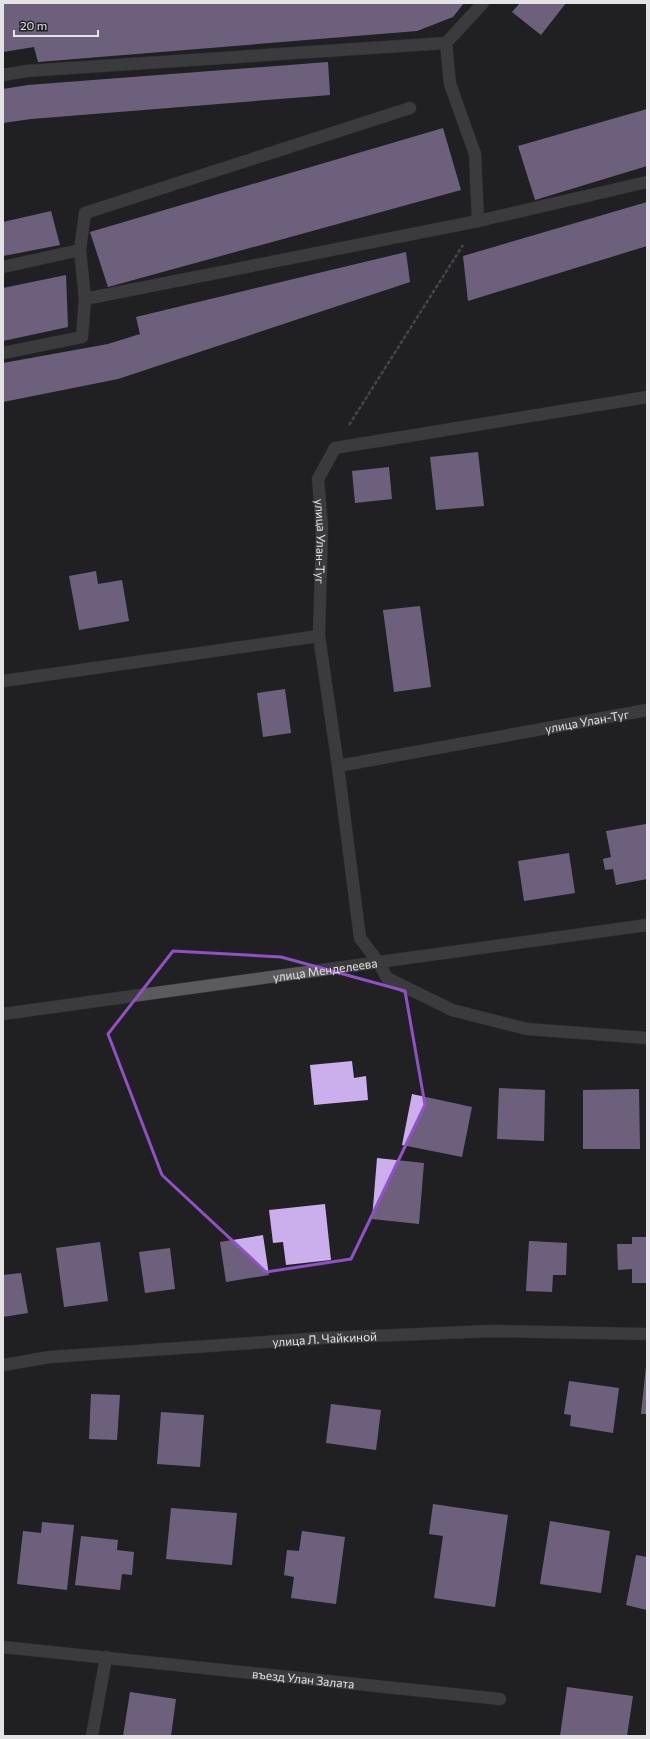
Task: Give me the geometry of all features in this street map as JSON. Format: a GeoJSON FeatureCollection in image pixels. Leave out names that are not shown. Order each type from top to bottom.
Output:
{"type":"FeatureCollection","features":[{"type":"Feature","properties":{"kind":"street"},"geometry":{"type":"LineString","coordinates":[[3,75],[26,71],[446,43],[483,3]]}},
{"type":"Feature","properties":{"kind":"street"},"geometry":{"type":"LineString","coordinates":[[446,43],[450,84],[475,154],[478,221]]}},
{"type":"Feature","properties":{"kind":"street"},"geometry":{"type":"LineString","coordinates":[[3,353],[82,337],[85,300],[80,250],[85,212],[410,108]]}},
{"type":"Feature","properties":{"kind":"street"},"geometry":{"type":"LineString","coordinates":[[85,300],[478,221],[647,182]]}},
{"type":"Feature","properties":{"kind":"street"},"geometry":{"type":"LineString","coordinates":[[3,267],[80,250]]}},
{"type":"Feature","properties":{"kind":"street"},"geometry":{"type":"LineString","coordinates":[[335,448],[647,397]]}},
{"type":"Feature","properties":{"kind":"street","name":"улица Улан-Туг"},"geometry":{"type":"LineString","coordinates":[[335,448],[318,479],[322,528],[319,636],[338,766],[360,938],[379,963],[387,978],[452,1010],[527,1029],[647,1038]]}},
{"type":"Feature","properties":{"kind":"street"},"geometry":{"type":"LineString","coordinates":[[3,681],[319,636]]}},
{"type":"Feature","properties":{"kind":"street","name":"улица Улан-Туг"},"geometry":{"type":"LineString","coordinates":[[338,766],[647,710]]}},
{"type":"Feature","properties":{"kind":"street","name":"улица Менделеева"},"geometry":{"type":"LineString","coordinates":[[3,1014],[647,925]]}},
{"type":"Feature","properties":{"kind":"street","name":"улица Л. Чайкиной"},"geometry":{"type":"LineString","coordinates":[[3,1365],[50,1357],[324,1338],[492,1331],[647,1334]]}},
{"type":"Feature","properties":{"kind":"street","name":"въезд Улан Залата"},"geometry":{"type":"LineString","coordinates":[[3,1647],[500,1699]]}},
{"type":"Feature","properties":{"kind":"street"},"geometry":{"type":"LineString","coordinates":[[92,1736],[106,1658]]}},
{"type":"Feature","properties":{"kind":"path"},"geometry":{"type":"LineString","coordinates":[[335,448],[478,221]]}},
{"type":"Feature","properties":{"kind":"highlighted area"},"geometry":{"type":"Polygon","coordinates":[[[173,951],[281,957],[405,991],[425,1105],[351,1259],[266,1272],[162,1175],[108,1034],[173,951]]]}},
{"type":"Feature","properties":{"kind":"building"},"geometry":{"type":"Polygon","coordinates":[[[3,3],[464,3],[453,17],[417,31],[38,62],[34,47],[3,52],[3,3]]]}},
{"type":"Feature","properties":{"kind":"building"},"geometry":{"type":"Polygon","coordinates":[[[520,3],[566,3],[541,35],[512,12],[520,3]]]}},
{"type":"Feature","properties":{"kind":"building"},"geometry":{"type":"Polygon","coordinates":[[[328,62],[330,95],[31,119],[3,123],[3,89],[28,85],[328,62]]]}},
{"type":"Feature","properties":{"kind":"building"},"geometry":{"type":"Polygon","coordinates":[[[647,109],[647,166],[535,200],[518,146],[647,109]]]}},
{"type":"Feature","properties":{"kind":"building"},"geometry":{"type":"Polygon","coordinates":[[[443,128],[461,190],[108,287],[90,232],[443,128]]]}},
{"type":"Feature","properties":{"kind":"building"},"geometry":{"type":"Polygon","coordinates":[[[647,202],[647,246],[468,301],[463,256],[647,202]]]}},
{"type":"Feature","properties":{"kind":"building"},"geometry":{"type":"Polygon","coordinates":[[[51,211],[60,245],[3,256],[3,222],[51,211]]]}},
{"type":"Feature","properties":{"kind":"building"},"geometry":{"type":"Polygon","coordinates":[[[406,252],[410,282],[118,379],[3,402],[3,363],[108,344],[140,334],[136,317],[406,252]]]}},
{"type":"Feature","properties":{"kind":"building"},"geometry":{"type":"Polygon","coordinates":[[[66,275],[68,327],[3,341],[3,288],[66,275]]]}},
{"type":"Feature","properties":{"kind":"building"},"geometry":{"type":"Polygon","coordinates":[[[478,452],[484,506],[436,510],[430,457],[478,452]]]}},
{"type":"Feature","properties":{"kind":"building"},"geometry":{"type":"Polygon","coordinates":[[[389,467],[392,499],[355,503],[352,471],[389,467]]]}},
{"type":"Feature","properties":{"kind":"building"},"geometry":{"type":"Polygon","coordinates":[[[96,571],[98,584],[122,580],[129,621],[79,630],[69,576],[96,571]]]}},
{"type":"Feature","properties":{"kind":"building"},"geometry":{"type":"Polygon","coordinates":[[[420,606],[431,687],[394,692],[383,610],[420,606]]]}},
{"type":"Feature","properties":{"kind":"building"},"geometry":{"type":"Polygon","coordinates":[[[285,689],[291,733],[263,737],[257,693],[285,689]]]}},
{"type":"Feature","properties":{"kind":"building"},"geometry":{"type":"Polygon","coordinates":[[[646,824],[647,879],[616,885],[613,869],[605,870],[603,859],[611,857],[606,831],[646,824]]]}},
{"type":"Feature","properties":{"kind":"building"},"geometry":{"type":"Polygon","coordinates":[[[569,853],[575,893],[524,901],[518,861],[569,853]]]}},
{"type":"Feature","properties":{"kind":"building"},"geometry":{"type":"Polygon","coordinates":[[[352,1061],[354,1078],[366,1076],[368,1100],[314,1105],[310,1065],[352,1061]]]}},
{"type":"Feature","properties":{"kind":"building"},"geometry":{"type":"Polygon","coordinates":[[[499,1088],[545,1090],[544,1141],[497,1139],[499,1088]]]}},
{"type":"Feature","properties":{"kind":"building"},"geometry":{"type":"Polygon","coordinates":[[[639,1089],[640,1149],[583,1149],[583,1090],[639,1089]]]}},
{"type":"Feature","properties":{"kind":"building"},"geometry":{"type":"Polygon","coordinates":[[[412,1094],[472,1107],[462,1157],[402,1145],[412,1094]]]}},
{"type":"Feature","properties":{"kind":"building"},"geometry":{"type":"Polygon","coordinates":[[[377,1158],[424,1163],[419,1224],[372,1219],[377,1158]]]}},
{"type":"Feature","properties":{"kind":"building"},"geometry":{"type":"Polygon","coordinates":[[[325,1204],[331,1260],[286,1265],[283,1242],[273,1243],[269,1210],[325,1204]]]}},
{"type":"Feature","properties":{"kind":"building"},"geometry":{"type":"Polygon","coordinates":[[[263,1235],[269,1275],[226,1282],[220,1242],[263,1235]]]}},
{"type":"Feature","properties":{"kind":"building"},"geometry":{"type":"Polygon","coordinates":[[[632,1237],[647,1237],[647,1283],[632,1283],[632,1269],[618,1270],[617,1244],[632,1244],[632,1237]]]}},
{"type":"Feature","properties":{"kind":"building"},"geometry":{"type":"Polygon","coordinates":[[[529,1241],[567,1243],[566,1275],[553,1275],[552,1292],[526,1291],[529,1241]]]}},
{"type":"Feature","properties":{"kind":"building"},"geometry":{"type":"Polygon","coordinates":[[[100,1242],[108,1301],[64,1307],[56,1248],[100,1242]]]}},
{"type":"Feature","properties":{"kind":"building"},"geometry":{"type":"Polygon","coordinates":[[[170,1248],[175,1289],[145,1293],[139,1252],[170,1248]]]}},
{"type":"Feature","properties":{"kind":"building"},"geometry":{"type":"Polygon","coordinates":[[[21,1273],[28,1313],[3,1317],[3,1275],[21,1273]]]}},
{"type":"Feature","properties":{"kind":"building"},"geometry":{"type":"Polygon","coordinates":[[[646,1366],[647,1414],[641,1414],[646,1366]]]}},
{"type":"Feature","properties":{"kind":"building"},"geometry":{"type":"Polygon","coordinates":[[[569,1381],[619,1388],[613,1433],[570,1426],[571,1415],[564,1414],[569,1381]]]}},
{"type":"Feature","properties":{"kind":"building"},"geometry":{"type":"Polygon","coordinates":[[[91,1394],[120,1395],[117,1440],[89,1439],[91,1394]]]}},
{"type":"Feature","properties":{"kind":"building"},"geometry":{"type":"Polygon","coordinates":[[[331,1404],[381,1410],[376,1450],[326,1443],[331,1404]]]}},
{"type":"Feature","properties":{"kind":"building"},"geometry":{"type":"Polygon","coordinates":[[[161,1412],[204,1415],[200,1467],[157,1464],[161,1412]]]}},
{"type":"Feature","properties":{"kind":"building"},"geometry":{"type":"Polygon","coordinates":[[[433,1504],[508,1515],[495,1607],[434,1598],[443,1536],[429,1534],[433,1504]]]}},
{"type":"Feature","properties":{"kind":"building"},"geometry":{"type":"Polygon","coordinates":[[[171,1508],[237,1513],[232,1565],[166,1559],[171,1508]]]}},
{"type":"Feature","properties":{"kind":"building"},"geometry":{"type":"Polygon","coordinates":[[[550,1521],[610,1531],[601,1593],[540,1584],[550,1521]]]}},
{"type":"Feature","properties":{"kind":"building"},"geometry":{"type":"Polygon","coordinates":[[[42,1522],[74,1525],[67,1590],[17,1584],[23,1531],[41,1533],[42,1522]]]}},
{"type":"Feature","properties":{"kind":"building"},"geometry":{"type":"Polygon","coordinates":[[[302,1531],[345,1537],[336,1604],[291,1598],[294,1577],[284,1575],[287,1550],[299,1551],[302,1531]]]}},
{"type":"Feature","properties":{"kind":"building"},"geometry":{"type":"Polygon","coordinates":[[[81,1536],[118,1540],[117,1550],[134,1552],[132,1575],[122,1574],[120,1590],[75,1585],[81,1536]]]}},
{"type":"Feature","properties":{"kind":"building"},"geometry":{"type":"Polygon","coordinates":[[[636,1555],[647,1557],[647,1610],[626,1605],[636,1555]]]}},
{"type":"Feature","properties":{"kind":"building"},"geometry":{"type":"Polygon","coordinates":[[[567,1687],[633,1696],[627,1736],[560,1736],[567,1687]]]}},
{"type":"Feature","properties":{"kind":"building"},"geometry":{"type":"Polygon","coordinates":[[[130,1692],[176,1699],[171,1736],[123,1736],[130,1692]]]}}]}
